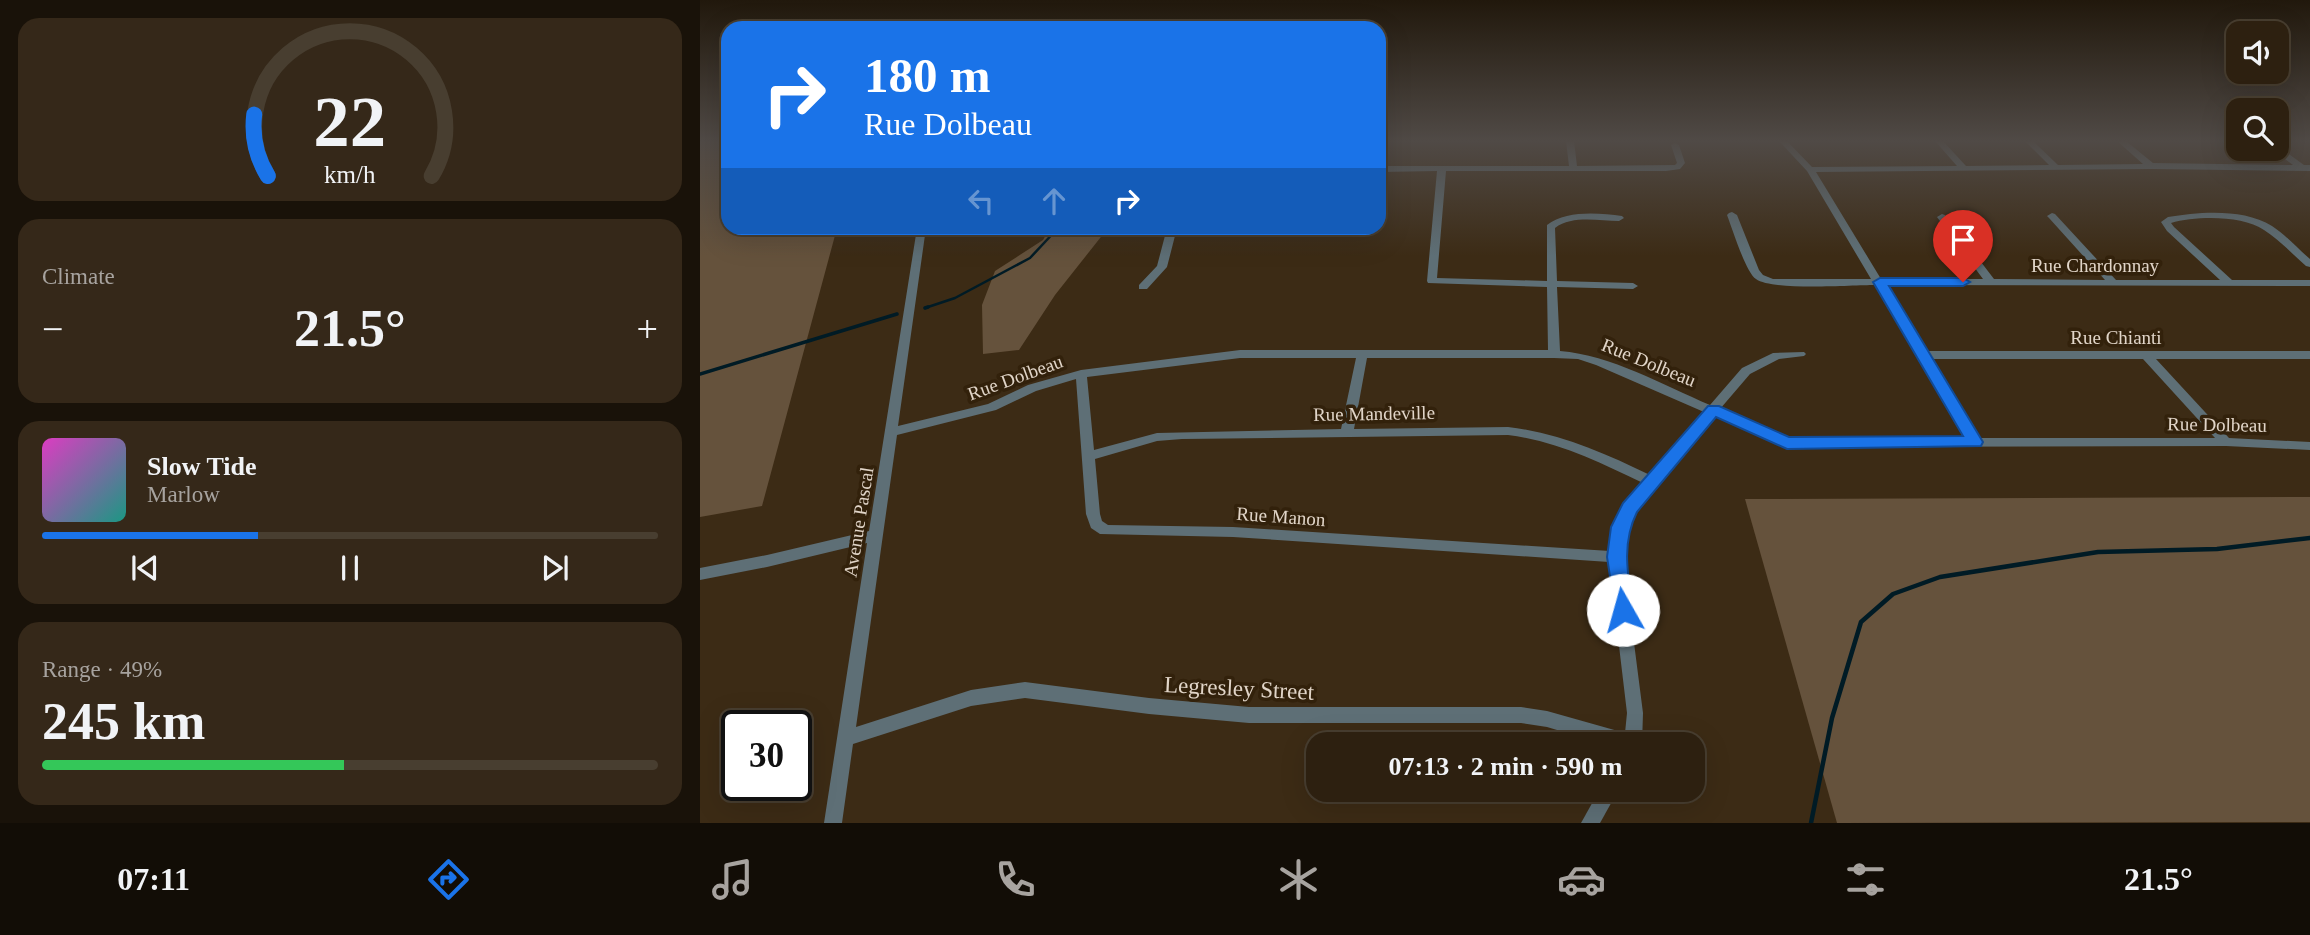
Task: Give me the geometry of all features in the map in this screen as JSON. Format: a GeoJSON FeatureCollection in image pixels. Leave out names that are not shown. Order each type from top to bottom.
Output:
{"type":"FeatureCollection","features":[{"type":"Feature","properties":{"kind":"street"},"geometry":{"type":"LineString","coordinates":[[1441,179],[1432,281],[1633,286]]}},
{"type":"Feature","properties":{"kind":"street"},"geometry":{"type":"LineString","coordinates":[[1816,179],[1975,442]]}},
{"type":"Feature","properties":{"kind":"street","name":"Rue Chardonnay"},"geometry":{"type":"LineString","coordinates":[[1732,215],[1754,271],[1763,279],[1778,282],[2310,283]]}},
{"type":"Feature","properties":{"kind":"street"},"geometry":{"type":"LineString","coordinates":[[2052,216],[2114,283]]}},
{"type":"Feature","properties":{"kind":"street"},"geometry":{"type":"LineString","coordinates":[[1942,217],[1991,282]]}},
{"type":"Feature","properties":{"kind":"street"},"geometry":{"type":"LineString","coordinates":[[2230,283],[2170,229],[2166,222],[2171,219],[2237,217],[2253,221],[2268,228],[2310,264]]}},
{"type":"Feature","properties":{"kind":"street"},"geometry":{"type":"LineString","coordinates":[[1554,354],[1549,230],[1552,224],[1566,219],[1619,218]]}},
{"type":"Feature","properties":{"kind":"street","name":"Avenue Pascal"},"geometry":{"type":"LineString","coordinates":[[833,823],[921,235]]}},
{"type":"Feature","properties":{"kind":"street"},"geometry":{"type":"LineString","coordinates":[[1143,286],[1162,267],[1170,235]]}},
{"type":"Feature","properties":{"kind":"street","name":"Rue Dolbeau"},"geometry":{"type":"LineString","coordinates":[[892,432],[983,410],[1032,388],[1081,374],[1221,355],[1554,354],[1579,356],[1601,362],[1787,443],[2226,442],[2310,446]]}},
{"type":"Feature","properties":{"kind":"street"},"geometry":{"type":"LineString","coordinates":[[1634,732],[1635,713],[1616,557],[1620,527],[1630,508],[1746,371],[1777,356],[1800,354]]}},
{"type":"Feature","properties":{"kind":"street"},"geometry":{"type":"LineString","coordinates":[[1347,432],[1362,355]]}},
{"type":"Feature","properties":{"kind":"street","name":"Rue Chianti"},"geometry":{"type":"LineString","coordinates":[[1922,355],[2310,355]]}},
{"type":"Feature","properties":{"kind":"street"},"geometry":{"type":"LineString","coordinates":[[2146,355],[2226,442]]}},
{"type":"Feature","properties":{"kind":"street","name":"Rue Manon"},"geometry":{"type":"LineString","coordinates":[[1081,374],[1093,514],[1096,524],[1105,530],[1233,531],[1616,557]]}},
{"type":"Feature","properties":{"kind":"street","name":"Rue Mandeville"},"geometry":{"type":"LineString","coordinates":[[1089,456],[1157,437],[1182,435],[1508,430],[1565,440],[1652,482]]}},
{"type":"Feature","properties":{"kind":"street"},"geometry":{"type":"LineString","coordinates":[[700,574],[876,535]]}},
{"type":"Feature","properties":{"kind":"street","name":"Legresley Street"},"geometry":{"type":"LineString","coordinates":[[846,738],[971,698],[1025,690],[1248,715],[1521,715],[1547,719],[1592,732]]}},
{"type":"Feature","properties":{"kind":"street"},"geometry":{"type":"LineString","coordinates":[[1590,823],[1602,802]]}},
{"type":"Feature","properties":{"kind":"shaded area"},"geometry":{"type":"Polygon","coordinates":[[[700,179],[721,179],[721,235],[835,235],[762,506],[700,517],[700,179]]]}},
{"type":"Feature","properties":{"kind":"shaded area"},"geometry":{"type":"Polygon","coordinates":[[[1046,235],[1102,235],[1055,295],[1019,350],[983,354],[982,305],[995,271],[1043,240],[1046,235]]]}},
{"type":"Feature","properties":{"kind":"shaded area"},"geometry":{"type":"Polygon","coordinates":[[[2310,497],[2310,822],[1837,823],[1745,499],[2310,497]]]}},
{"type":"Feature","properties":{"kind":"waterway"},"geometry":{"type":"LineString","coordinates":[[925,308],[955,298],[1030,258],[1051,235]]}},
{"type":"Feature","properties":{"kind":"waterway"},"geometry":{"type":"LineString","coordinates":[[700,374],[897,314]]}},
{"type":"Feature","properties":{"kind":"waterway"},"geometry":{"type":"LineString","coordinates":[[1811,823],[1832,718],[1861,622],[1893,594],[1940,577],[2098,552],[2217,549],[2310,538]]}},
{"type":"Feature","properties":{"kind":"route"},"geometry":{"type":"LineString","coordinates":[[1623,610],[1616,557],[1620,527],[1630,508],[1713,410],[1787,443],[1975,442],[1880,282],[1963,282]]}}]}
